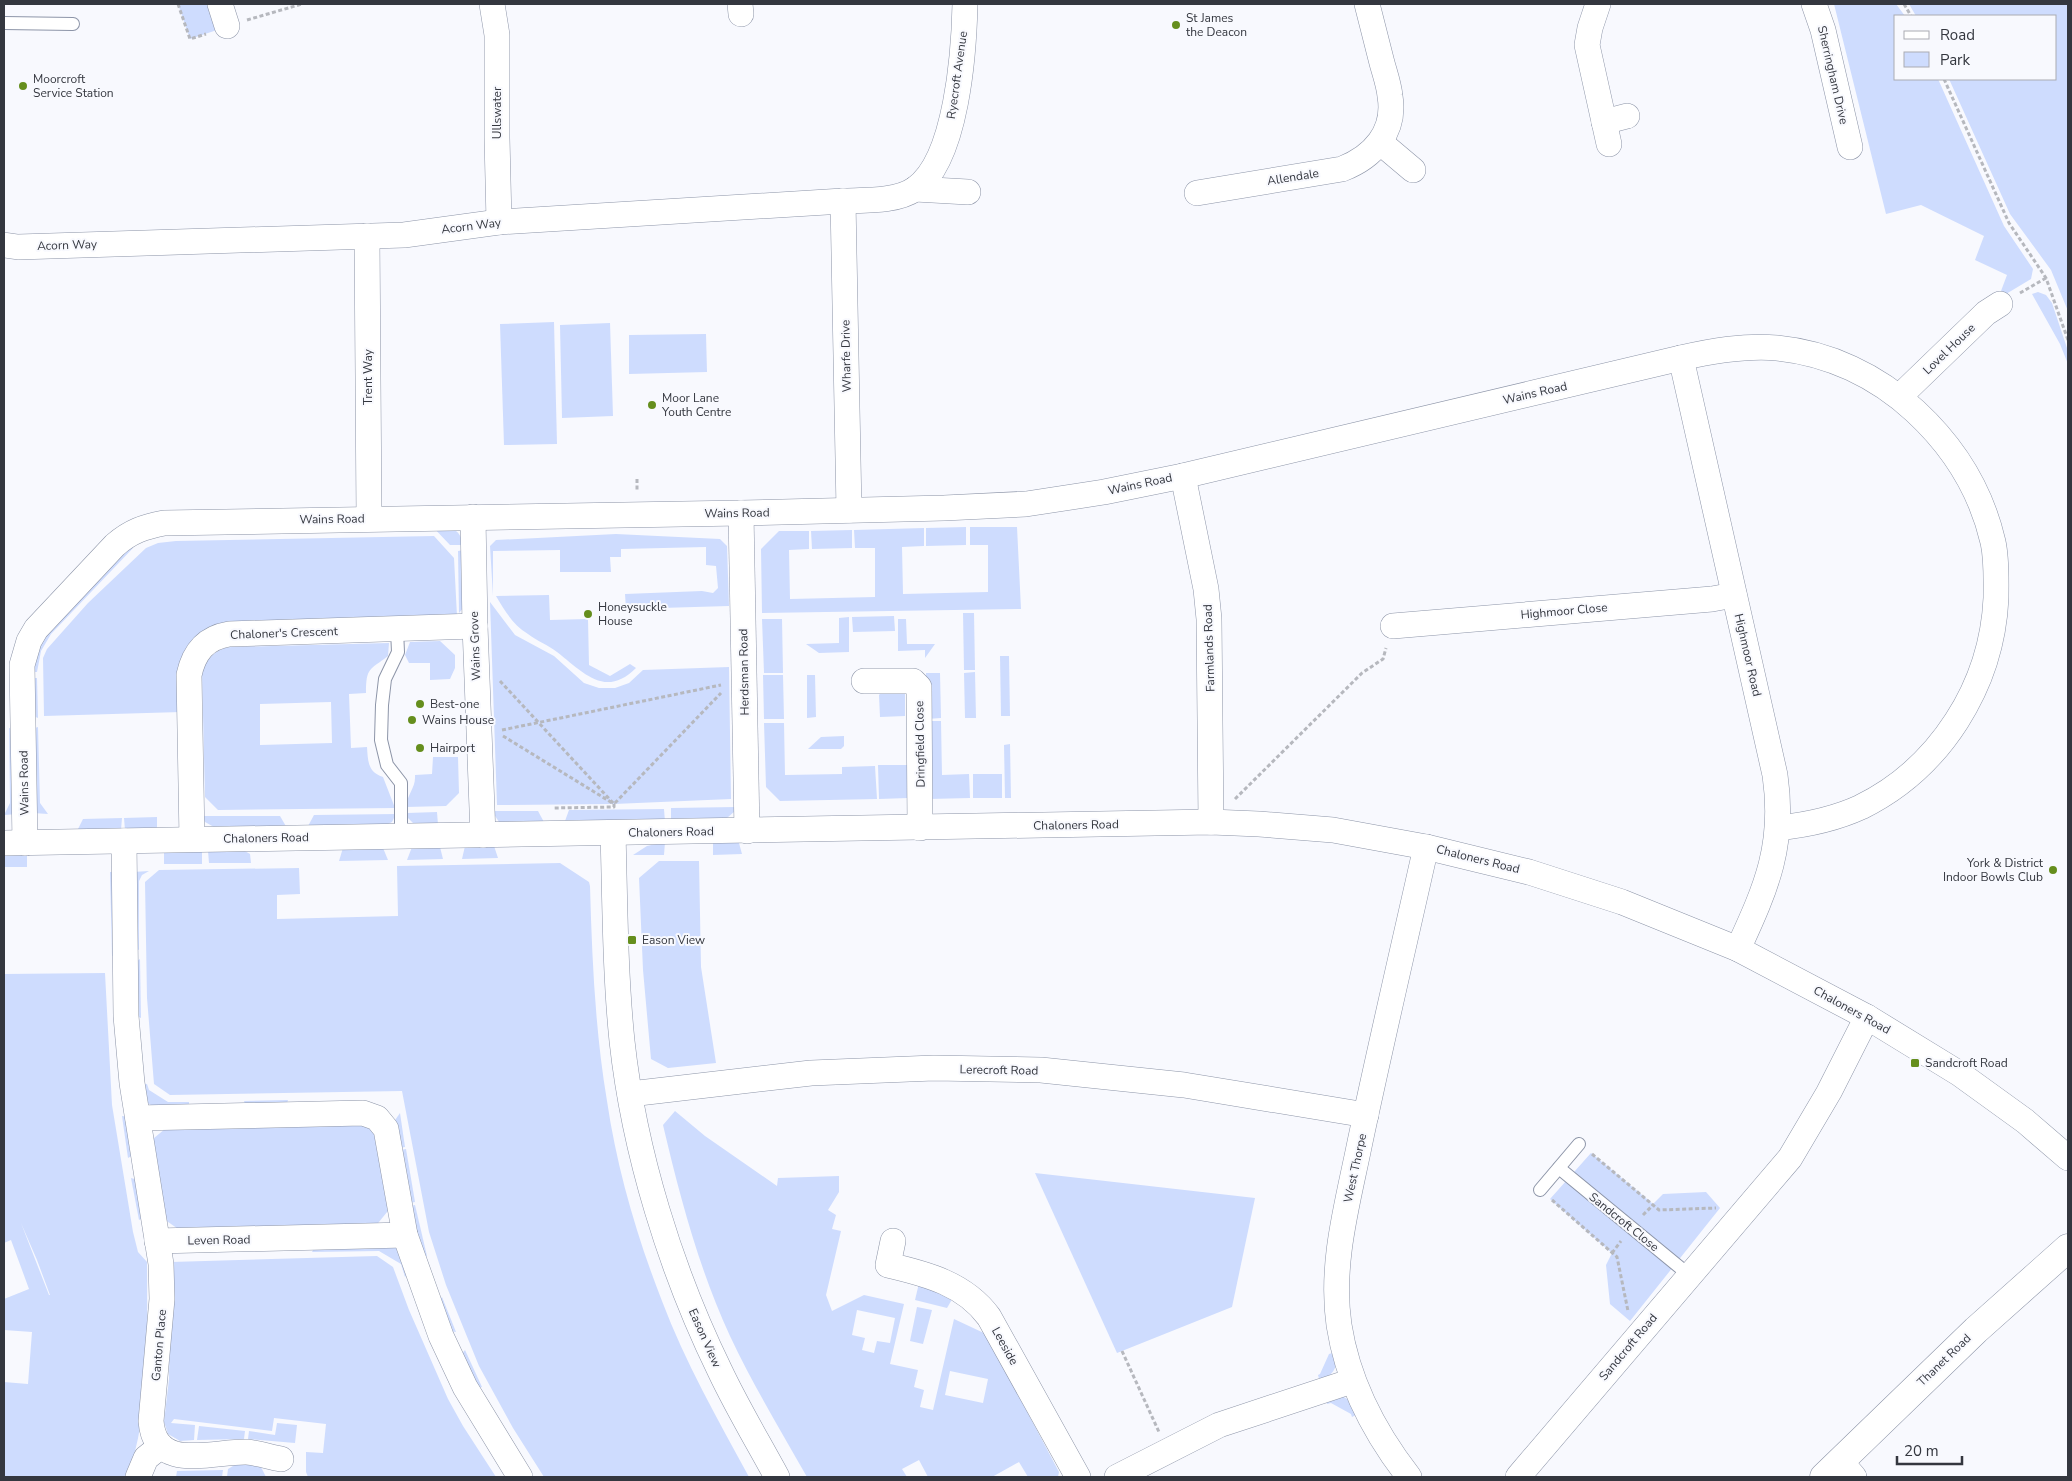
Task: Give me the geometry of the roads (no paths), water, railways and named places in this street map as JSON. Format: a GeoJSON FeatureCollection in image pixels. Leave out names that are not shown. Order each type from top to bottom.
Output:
{"type":"FeatureCollection","features":[{"type":"Feature","properties":{"kind":"street","name":"Ullswater"},"geometry":{"type":"LineString","coordinates":[[492,4],[497,35],[499,222]]}},
{"type":"Feature","properties":{"kind":"street","name":"Ryecroft Avenue"},"geometry":{"type":"LineString","coordinates":[[923,181],[941,154],[957,93],[965,4]]}},
{"type":"Feature","properties":{"kind":"street","name":"Allendale"},"geometry":{"type":"LineString","coordinates":[[1197,193],[1342,169],[1356,164],[1368,156],[1381,143],[1388,128],[1391,113],[1390,97],[1367,4]]}},
{"type":"Feature","properties":{"kind":"street"},"geometry":{"type":"LineString","coordinates":[[1598,4],[1590,28],[1587,45],[1613,127]]}},
{"type":"Feature","properties":{"kind":"street","name":"Sherringham Drive"},"geometry":{"type":"LineString","coordinates":[[1814,4],[1823,30],[1850,146]]}},
{"type":"Feature","properties":{"kind":"street"},"geometry":{"type":"LineString","coordinates":[[1381,143],[1412,170]]}},
{"type":"Feature","properties":{"kind":"street","name":"Acorn Way"},"geometry":{"type":"LineString","coordinates":[[4,246],[404,235],[499,222],[890,197],[923,181]]}},
{"type":"Feature","properties":{"kind":"street"},"geometry":{"type":"LineString","coordinates":[[923,181],[968,192]]}},
{"type":"Feature","properties":{"kind":"street","name":"Wharfe Drive"},"geometry":{"type":"LineString","coordinates":[[844,201],[849,510]]}},
{"type":"Feature","properties":{"kind":"street","name":"Trent Way"},"geometry":{"type":"LineString","coordinates":[[367,236],[369,518]]}},
{"type":"Feature","properties":{"kind":"street","name":"Lovel House"},"geometry":{"type":"LineString","coordinates":[[1900,396],[1986,313],[2000,304]]}},
{"type":"Feature","properties":{"kind":"street","name":"Wains Road"},"geometry":{"type":"LineString","coordinates":[[14,843],[22,665],[25,653],[36,629],[115,545],[128,534],[141,527],[164,523],[741,513],[1026,504],[1104,492],[1183,476],[1681,358],[1744,347],[1802,351],[1835,361],[1863,373],[1900,396],[1928,422],[1952,450],[1970,478],[1983,509],[1993,543],[1997,578],[1995,616],[1986,657],[1974,691],[1957,722],[1936,748],[1913,771],[1860,807],[1804,825],[1778,828]]}},
{"type":"Feature","properties":{"kind":"street","name":"Highmoor Road"},"geometry":{"type":"LineString","coordinates":[[1681,358],[1775,775],[1779,802],[1774,856],[1767,883],[1738,949]]}},
{"type":"Feature","properties":{"kind":"street","name":"Farmlands Road"},"geometry":{"type":"LineString","coordinates":[[1183,476],[1206,589],[1209,618],[1211,822]]}},
{"type":"Feature","properties":{"kind":"street","name":"Herdsman Road"},"geometry":{"type":"LineString","coordinates":[[741,513],[737,683],[747,831]]}},
{"type":"Feature","properties":{"kind":"street","name":"Wains Grove"},"geometry":{"type":"LineString","coordinates":[[473,517],[474,626],[482,835]]}},
{"type":"Feature","properties":{"kind":"street","name":"Highmoor Close"},"geometry":{"type":"LineString","coordinates":[[1393,626],[1712,599],[1734,595]]}},
{"type":"Feature","properties":{"kind":"street","name":"Chaloner's Crescent"},"geometry":{"type":"LineString","coordinates":[[192,839],[188,674],[192,660],[199,649],[208,641],[218,636],[229,634],[474,626]]}},
{"type":"Feature","properties":{"kind":"street","name":"Dringfield Close"},"geometry":{"type":"LineString","coordinates":[[864,681],[913,681],[919,688],[920,828]]}},
{"type":"Feature","properties":{"kind":"street","name":"Chaloners Road"},"geometry":{"type":"LineString","coordinates":[[14,843],[1211,822],[1333,830],[1426,847],[1529,872],[1622,902],[1738,949],[1867,1017],[1960,1074],[2025,1121],[2068,1158]]}},
{"type":"Feature","properties":{"kind":"street","name":"Eason View"},"geometry":{"type":"LineString","coordinates":[[613,833],[622,1042],[630,1094],[658,1211],[686,1294],[720,1371],[778,1477]]}},
{"type":"Feature","properties":{"kind":"street"},"geometry":{"type":"LineString","coordinates":[[124,841],[126,1016],[132,1084],[157,1241]]}},
{"type":"Feature","properties":{"kind":"street","name":"West Thorpe"},"geometry":{"type":"LineString","coordinates":[[1409,1477],[1372,1423],[1352,1381],[1339,1325],[1337,1287],[1340,1243],[1366,1115],[1426,847]]}},
{"type":"Feature","properties":{"kind":"street","name":"Sandcroft Road"},"geometry":{"type":"LineString","coordinates":[[1518,1477],[1790,1158],[1810,1126],[1867,1017]]}},
{"type":"Feature","properties":{"kind":"street","name":"Lerecroft Road"},"geometry":{"type":"LineString","coordinates":[[630,1094],[811,1073],[934,1068],[1041,1070],[1184,1084],[1366,1115]]}},
{"type":"Feature","properties":{"kind":"street"},"geometry":{"type":"LineString","coordinates":[[138,1118],[363,1114],[377,1118],[386,1129],[406,1235],[441,1336],[465,1387],[520,1477]]}},
{"type":"Feature","properties":{"kind":"street","name":"Leven Road"},"geometry":{"type":"LineString","coordinates":[[157,1241],[406,1235]]}},
{"type":"Feature","properties":{"kind":"street","name":"Ganton Place"},"geometry":{"type":"LineString","coordinates":[[157,1241],[161,1264],[162,1299],[151,1421],[155,1439],[161,1446]]}},
{"type":"Feature","properties":{"kind":"street","name":"Thanet Road"},"geometry":{"type":"LineString","coordinates":[[1839,1472],[1976,1330],[2068,1248]]}},
{"type":"Feature","properties":{"kind":"street","name":"Leeside"},"geometry":{"type":"LineString","coordinates":[[889,1262],[928,1274],[964,1293],[979,1304],[989,1317],[1078,1477]]}},
{"type":"Feature","properties":{"kind":"street"},"geometry":{"type":"LineString","coordinates":[[1117,1477],[1219,1425],[1352,1381]]}},
{"type":"Feature","properties":{"kind":"street"},"geometry":{"type":"LineString","coordinates":[[138,1477],[146,1458],[161,1446],[178,1456],[248,1452],[281,1459]]}},
{"type":"Feature","properties":{"kind":"lane"},"geometry":{"type":"LineString","coordinates":[[4,24],[73,24]]}},
{"type":"Feature","properties":{"kind":"lane"},"geometry":{"type":"LineString","coordinates":[[397,630],[398,652],[386,679],[382,705],[381,740],[388,765],[401,783],[402,836]]}},
{"type":"Feature","properties":{"kind":"lane"},"geometry":{"type":"LineString","coordinates":[[1540,1190],[1579,1144]]}},
{"type":"Feature","properties":{"kind":"lane","name":"Sandcroft Close"},"geometry":{"type":"LineString","coordinates":[[1559,1168],[1689,1275]]}},
{"type":"Feature","properties":{"kind":"place","name":"St James the Deacon"},"geometry":{"type":"Point","coordinates":[1176,25]}},
{"type":"Feature","properties":{"kind":"place","name":"Moorcroft Service Station"},"geometry":{"type":"Point","coordinates":[23,86]}},
{"type":"Feature","properties":{"kind":"place","name":"Moor Lane Youth Centre"},"geometry":{"type":"Point","coordinates":[652,405]}},
{"type":"Feature","properties":{"kind":"place","name":"Honeysuckle House"},"geometry":{"type":"Point","coordinates":[588,614]}},
{"type":"Feature","properties":{"kind":"place","name":"Best-one"},"geometry":{"type":"Point","coordinates":[420,704]}},
{"type":"Feature","properties":{"kind":"place","name":"Wains House"},"geometry":{"type":"Point","coordinates":[412,720]}},
{"type":"Feature","properties":{"kind":"place","name":"Hairport"},"geometry":{"type":"Point","coordinates":[420,748]}},
{"type":"Feature","properties":{"kind":"place","name":"York & District Indoor Bowls Club"},"geometry":{"type":"Point","coordinates":[2053,870]}},
{"type":"Feature","properties":{"kind":"place","name":"Eason View"},"geometry":{"type":"Point","coordinates":[632,940]}},
{"type":"Feature","properties":{"kind":"place","name":"Sandcroft Road"},"geometry":{"type":"Point","coordinates":[1915,1063]}}]}
